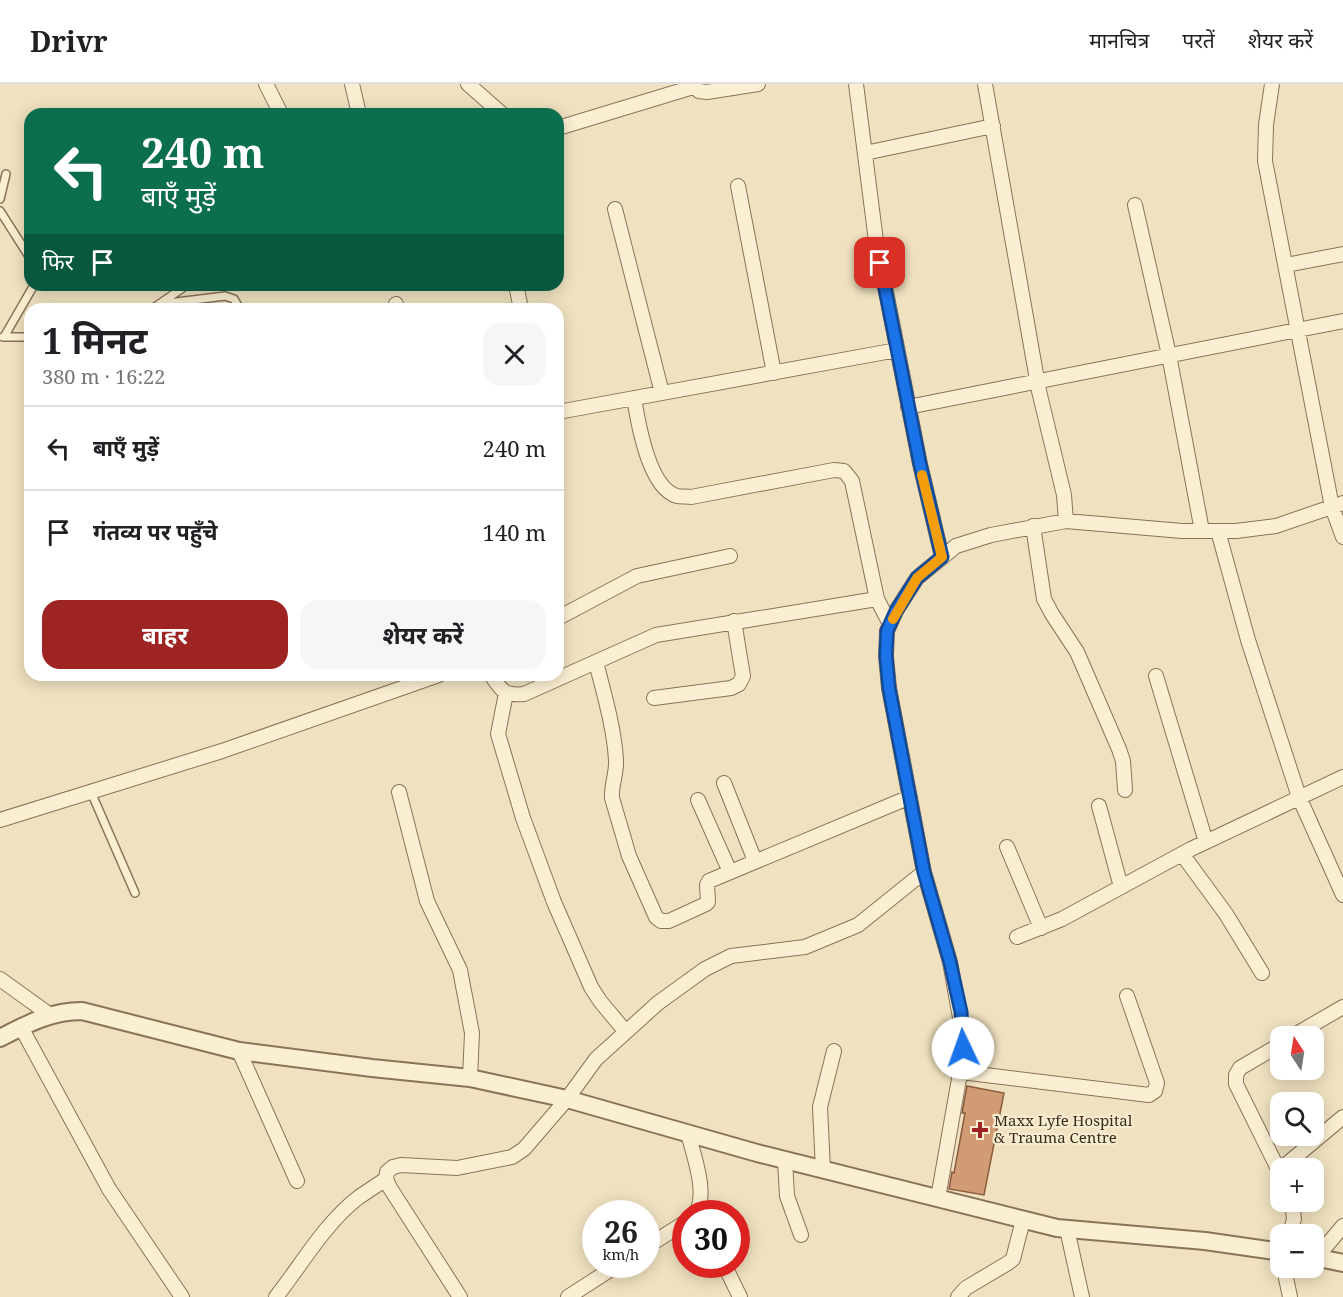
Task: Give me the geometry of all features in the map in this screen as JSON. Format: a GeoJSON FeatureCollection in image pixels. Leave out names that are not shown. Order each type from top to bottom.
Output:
{"type":"FeatureCollection","features":[{"type":"Feature","properties":{"kind":"street"},"geometry":{"type":"LineString","coordinates":[[266,84],[278,108]]}},
{"type":"Feature","properties":{"kind":"street"},"geometry":{"type":"LineString","coordinates":[[352,84],[358,108]]}},
{"type":"Feature","properties":{"kind":"street"},"geometry":{"type":"LineString","coordinates":[[468,84],[495,108]]}},
{"type":"Feature","properties":{"kind":"street"},"geometry":{"type":"LineString","coordinates":[[564,126],[693,85],[699,91],[707,92],[758,84]]}},
{"type":"Feature","properties":{"kind":"street"},"geometry":{"type":"LineString","coordinates":[[856,84],[876,241],[908,407],[942,557]]}},
{"type":"Feature","properties":{"kind":"street"},"geometry":{"type":"LineString","coordinates":[[984,84],[1037,381],[1064,495],[1066,521]]}},
{"type":"Feature","properties":{"kind":"street"},"geometry":{"type":"LineString","coordinates":[[1272,84],[1266,125],[1265,161],[1343,537]]}},
{"type":"Feature","properties":{"kind":"street"},"geometry":{"type":"LineString","coordinates":[[865,153],[993,126]]}},
{"type":"Feature","properties":{"kind":"street"},"geometry":{"type":"LineString","coordinates":[[738,186],[774,373]]}},
{"type":"Feature","properties":{"kind":"street"},"geometry":{"type":"LineString","coordinates":[[1135,205],[1169,355],[1202,531]]}},
{"type":"Feature","properties":{"kind":"street"},"geometry":{"type":"LineString","coordinates":[[615,209],[662,393]]}},
{"type":"Feature","properties":{"kind":"street"},"geometry":{"type":"LineString","coordinates":[[1286,265],[1343,254]]}},
{"type":"Feature","properties":{"kind":"street"},"geometry":{"type":"LineString","coordinates":[[908,407],[1343,321]]}},
{"type":"Feature","properties":{"kind":"street"},"geometry":{"type":"LineString","coordinates":[[564,411],[897,350]]}},
{"type":"Feature","properties":{"kind":"street"},"geometry":{"type":"LineString","coordinates":[[634,399],[642,444],[648,458],[665,489],[676,496],[691,497],[834,470],[844,471],[852,481],[877,599],[890,624]]}},
{"type":"Feature","properties":{"kind":"street"},"geometry":{"type":"LineString","coordinates":[[938,1198],[961,1072],[963,1034],[961,1012],[950,962],[924,872],[889,688],[886,656],[887,631],[890,624],[917,578],[956,546],[991,535],[1066,521],[1202,531],[1236,531],[1276,526],[1337,505]]}},
{"type":"Feature","properties":{"kind":"street"},"geometry":{"type":"LineString","coordinates":[[1033,526],[1044,598],[1052,615],[1077,652],[1119,749],[1123,761],[1125,790]]}},
{"type":"Feature","properties":{"kind":"street"},"geometry":{"type":"LineString","coordinates":[[1218,531],[1248,640],[1299,797],[1343,895]]}},
{"type":"Feature","properties":{"kind":"street"},"geometry":{"type":"LineString","coordinates":[[564,615],[637,576],[730,556]]}},
{"type":"Feature","properties":{"kind":"street"},"geometry":{"type":"LineString","coordinates":[[564,676],[656,635],[877,599]]}},
{"type":"Feature","properties":{"kind":"street"},"geometry":{"type":"LineString","coordinates":[[654,698],[731,688],[740,684],[743,676],[734,621]]}},
{"type":"Feature","properties":{"kind":"street"},"geometry":{"type":"LineString","coordinates":[[596,662],[616,755],[617,764],[612,798],[629,856],[656,917],[661,921],[669,921],[706,904],[709,881],[910,797]]}},
{"type":"Feature","properties":{"kind":"street"},"geometry":{"type":"LineString","coordinates":[[1156,676],[1206,842]]}},
{"type":"Feature","properties":{"kind":"street"},"geometry":{"type":"LineString","coordinates":[[0,820],[222,751],[422,681]]}},
{"type":"Feature","properties":{"kind":"street"},"geometry":{"type":"LineString","coordinates":[[494,681],[502,692],[513,695],[524,694],[553,681]]}},
{"type":"Feature","properties":{"kind":"street"},"geometry":{"type":"LineString","coordinates":[[506,693],[498,734],[523,818],[554,902],[591,987],[624,1031]]}},
{"type":"Feature","properties":{"kind":"street"},"geometry":{"type":"LineString","coordinates":[[1017,937],[1062,919],[1182,854],[1343,777]]}},
{"type":"Feature","properties":{"kind":"street"},"geometry":{"type":"LineString","coordinates":[[724,783],[755,861]]}},
{"type":"Feature","properties":{"kind":"street"},"geometry":{"type":"LineString","coordinates":[[399,792],[428,900],[462,977],[472,1033],[470,1078]]}},
{"type":"Feature","properties":{"kind":"street"},"geometry":{"type":"LineString","coordinates":[[698,800],[730,872]]}},
{"type":"Feature","properties":{"kind":"street"},"geometry":{"type":"LineString","coordinates":[[1099,806],[1121,887]]}},
{"type":"Feature","properties":{"kind":"street"},"geometry":{"type":"LineString","coordinates":[[1007,847],[1041,928]]}},
{"type":"Feature","properties":{"kind":"street"},"geometry":{"type":"LineString","coordinates":[[1182,854],[1226,914],[1262,973]]}},
{"type":"Feature","properties":{"kind":"street"},"geometry":{"type":"LineString","coordinates":[[460,1297],[390,1188],[386,1179],[387,1172],[393,1167],[401,1166],[457,1168],[512,1157],[524,1149],[567,1099],[596,1059],[624,1031],[658,1003],[718,961],[750,952],[805,947],[858,925],[924,872]]}},
{"type":"Feature","properties":{"kind":"street"},"geometry":{"type":"LineString","coordinates":[[0,979],[50,1015]]}},
{"type":"Feature","properties":{"kind":"street"},"geometry":{"type":"LineString","coordinates":[[961,1072],[1149,1095],[1155,1091],[1156,1083],[1127,996]]}},
{"type":"Feature","properties":{"kind":"street"},"geometry":{"type":"LineString","coordinates":[[1310,1026],[1343,1007]]}},
{"type":"Feature","properties":{"kind":"street"},"geometry":{"type":"LineString","coordinates":[[0,1038],[50,1015],[66,1011],[90,1013],[239,1051],[470,1078],[567,1099],[823,1170],[1067,1229],[1205,1241],[1270,1250]]}},
{"type":"Feature","properties":{"kind":"street"},"geometry":{"type":"LineString","coordinates":[[21,1027],[109,1189],[182,1297]]}},
{"type":"Feature","properties":{"kind":"street"},"geometry":{"type":"LineString","coordinates":[[1270,1050],[1240,1068],[1236,1075],[1236,1084],[1274,1158]]}},
{"type":"Feature","properties":{"kind":"street"},"geometry":{"type":"LineString","coordinates":[[239,1051],[297,1181]]}},
{"type":"Feature","properties":{"kind":"street"},"geometry":{"type":"LineString","coordinates":[[823,1170],[820,1107],[834,1052]]}},
{"type":"Feature","properties":{"kind":"street"},"geometry":{"type":"LineString","coordinates":[[1296,1158],[1343,1117]]}},
{"type":"Feature","properties":{"kind":"street"},"geometry":{"type":"LineString","coordinates":[[688,1133],[701,1188],[701,1200]]}},
{"type":"Feature","properties":{"kind":"street"},"geometry":{"type":"LineString","coordinates":[[785,1160],[787,1196],[801,1235]]}},
{"type":"Feature","properties":{"kind":"street"},"geometry":{"type":"LineString","coordinates":[[276,1297],[316,1243],[346,1209],[386,1179]]}},
{"type":"Feature","properties":{"kind":"street"},"geometry":{"type":"LineString","coordinates":[[958,1297],[966,1287],[1013,1259],[1023,1220]]}},
{"type":"Feature","properties":{"kind":"street"},"geometry":{"type":"LineString","coordinates":[[1324,1248],[1343,1226]]}},
{"type":"Feature","properties":{"kind":"street"},"geometry":{"type":"LineString","coordinates":[[1067,1229],[1082,1297]]}},
{"type":"Feature","properties":{"kind":"street"},"geometry":{"type":"LineString","coordinates":[[1324,1260],[1343,1263]]}},
{"type":"Feature","properties":{"kind":"street"},"geometry":{"type":"LineString","coordinates":[[568,1297],[597,1278]]}},
{"type":"Feature","properties":{"kind":"street"},"geometry":{"type":"LineString","coordinates":[[731,1278],[740,1297]]}},
{"type":"Feature","properties":{"kind":"street"},"geometry":{"type":"LineString","coordinates":[[1286,1278],[1290,1297]]}},
{"type":"Feature","properties":{"kind":"lane"},"geometry":{"type":"LineString","coordinates":[[0,199],[6,174]]}},
{"type":"Feature","properties":{"kind":"lane"},"geometry":{"type":"LineString","coordinates":[[0,211],[24,249]]}},
{"type":"Feature","properties":{"kind":"lane"},"geometry":{"type":"LineString","coordinates":[[2,337],[30,291]]}},
{"type":"Feature","properties":{"kind":"lane"},"geometry":{"type":"LineString","coordinates":[[161,303],[178,291]]}},
{"type":"Feature","properties":{"kind":"lane"},"geometry":{"type":"LineString","coordinates":[[168,303],[225,296],[234,299],[236,303]]}},
{"type":"Feature","properties":{"kind":"lane"},"geometry":{"type":"LineString","coordinates":[[2,337],[24,337]]}},
{"type":"Feature","properties":{"kind":"lane"},"geometry":{"type":"LineString","coordinates":[[92,792],[135,893]]}},
{"type":"Feature","properties":{"kind":"building"},"geometry":{"type":"Polygon","coordinates":[[[967,1086],[1004,1093],[984,1195],[949,1189],[965,1113],[962,1113],[967,1086]]]}},
{"type":"Feature","properties":{"kind":"slow traffic"},"geometry":{"type":"LineString","coordinates":[[893,619],[917,578],[942,557],[922,475]]}},
{"type":"Feature","properties":{"kind":"place","name":"Maxx Lyfe Hospital & Trauma Centre"},"geometry":{"type":"Point","coordinates":[980,1130]}},
{"type":"Feature","properties":{"kind":"route"},"geometry":{"type":"LineString","coordinates":[[880,263],[920,464],[942,557],[917,578],[896,611],[887,631],[886,656],[889,688],[924,872],[950,962],[961,1012],[963,1048]]}}]}
